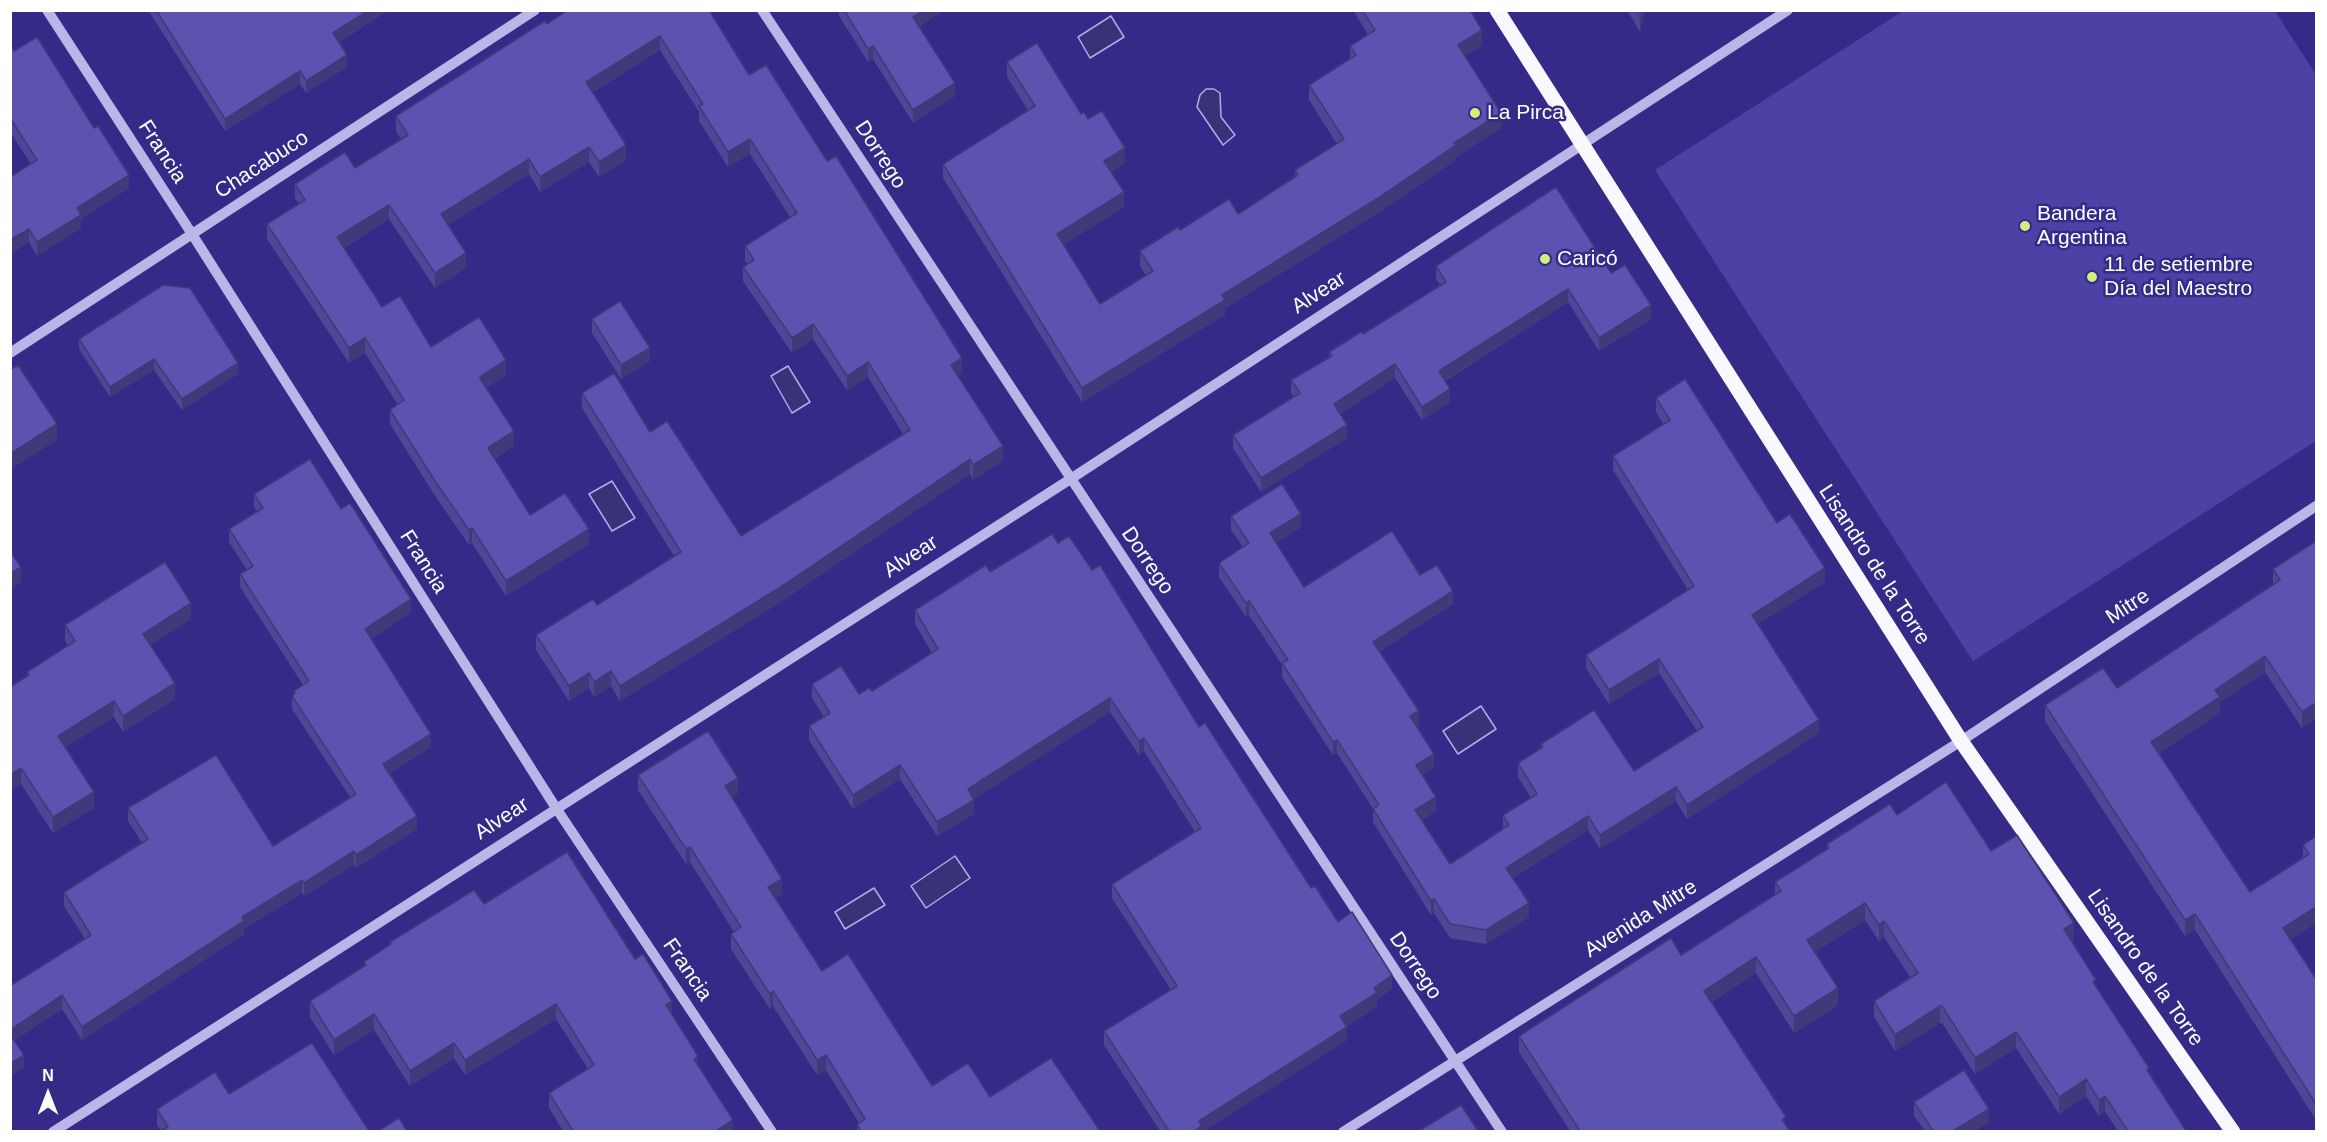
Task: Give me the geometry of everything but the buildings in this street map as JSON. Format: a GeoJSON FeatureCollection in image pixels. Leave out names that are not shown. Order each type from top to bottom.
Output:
{"type":"FeatureCollection","features":[{"type":"Feature","properties":{"kind":"main road","name":"Lisandro de la Torre"},"geometry":{"type":"LineString","coordinates":[[1497,10],[1581,146],[1961,741],[2233,1131]]}},
{"type":"Feature","properties":{"kind":"street","name":"Francia"},"geometry":{"type":"LineString","coordinates":[[47,10],[556,808],[772,1131]]}},
{"type":"Feature","properties":{"kind":"street","name":"Chacabuco"},"geometry":{"type":"LineString","coordinates":[[10,353],[535,10]]}},
{"type":"Feature","properties":{"kind":"street","name":"Dorrego"},"geometry":{"type":"LineString","coordinates":[[762,10],[1069,480],[1502,1131]]}},
{"type":"Feature","properties":{"kind":"street","name":"Alvear"},"geometry":{"type":"LineString","coordinates":[[53,1131],[1069,480],[1788,10]]}},
{"type":"Feature","properties":{"kind":"street","name":"Mitre"},"geometry":{"type":"LineString","coordinates":[[1961,741],[2316,506]]}},
{"type":"Feature","properties":{"kind":"street","name":"Avenida Mitre"},"geometry":{"type":"LineString","coordinates":[[1343,1131],[1961,741]]}},
{"type":"Feature","properties":{"kind":"shaded area"},"geometry":{"type":"Polygon","coordinates":[[[1903,11],[2275,11],[2316,75],[2316,441],[1973,661],[1655,170],[1903,11]]]}},
{"type":"Feature","properties":{"kind":"shaded area"},"geometry":{"type":"Polygon","coordinates":[[[1111,16],[1124,37],[1090,58],[1078,37],[1111,16]]]}},
{"type":"Feature","properties":{"kind":"shaded area"},"geometry":{"type":"Polygon","coordinates":[[[1206,89],[1214,89],[1220,93],[1221,117],[1235,135],[1223,145],[1197,107],[1200,95],[1206,89]]]}},
{"type":"Feature","properties":{"kind":"shaded area"},"geometry":{"type":"Polygon","coordinates":[[[788,366],[810,402],[792,413],[771,376],[788,366]]]}},
{"type":"Feature","properties":{"kind":"shaded area"},"geometry":{"type":"Polygon","coordinates":[[[612,481],[635,518],[612,531],[589,494],[612,481]]]}},
{"type":"Feature","properties":{"kind":"shaded area"},"geometry":{"type":"Polygon","coordinates":[[[1481,706],[1496,729],[1458,754],[1443,731],[1481,706]]]}},
{"type":"Feature","properties":{"kind":"shaded area"},"geometry":{"type":"Polygon","coordinates":[[[955,856],[970,878],[926,908],[911,886],[955,856]]]}},
{"type":"Feature","properties":{"kind":"shaded area"},"geometry":{"type":"Polygon","coordinates":[[[874,888],[885,905],[845,929],[835,912],[874,888]]]}},
{"type":"Feature","properties":{"kind":"place","name":"La Pirca"},"geometry":{"type":"Point","coordinates":[1475,113]}},
{"type":"Feature","properties":{"kind":"place","name":"Bandera Argentina"},"geometry":{"type":"Point","coordinates":[2025,226]}},
{"type":"Feature","properties":{"kind":"place","name":"Caricó"},"geometry":{"type":"Point","coordinates":[1545,259]}},
{"type":"Feature","properties":{"kind":"place","name":"11 de setiembre Día del Maestro"},"geometry":{"type":"Point","coordinates":[2092,277]}}]}
